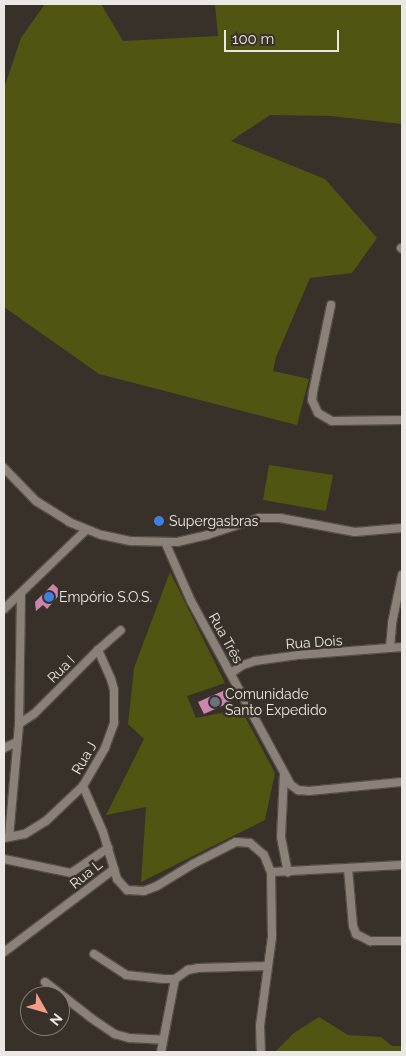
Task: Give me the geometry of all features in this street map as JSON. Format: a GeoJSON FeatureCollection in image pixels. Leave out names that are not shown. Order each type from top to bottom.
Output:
{"type":"FeatureCollection","features":[{"type":"Feature","properties":{"kind":"street"},"geometry":{"type":"LineString","coordinates":[[331,305],[312,400],[318,413],[332,421],[402,420]]}},
{"type":"Feature","properties":{"kind":"street"},"geometry":{"type":"LineString","coordinates":[[4,468],[36,501],[68,522],[86,530],[132,541],[165,542],[188,540],[259,518],[280,518],[355,532],[402,528]]}},
{"type":"Feature","properties":{"kind":"street"},"geometry":{"type":"LineString","coordinates":[[4,608],[86,530]]}},
{"type":"Feature","properties":{"kind":"street","name":"Rua Três"},"geometry":{"type":"LineString","coordinates":[[165,542],[191,601],[284,774],[293,787],[302,790],[402,782]]}},
{"type":"Feature","properties":{"kind":"street"},"geometry":{"type":"LineString","coordinates":[[390,648],[392,622],[402,575]]}},
{"type":"Feature","properties":{"kind":"street"},"geometry":{"type":"LineString","coordinates":[[7,838],[19,724],[20,594]]}},
{"type":"Feature","properties":{"kind":"street","name":"Rua I"},"geometry":{"type":"LineString","coordinates":[[19,724],[34,714],[98,650],[121,630]]}},
{"type":"Feature","properties":{"kind":"street","name":"Rua Dois"},"geometry":{"type":"LineString","coordinates":[[231,673],[243,665],[255,661],[298,655],[402,647]]}},
{"type":"Feature","properties":{"kind":"street","name":"Rua J"},"geometry":{"type":"LineString","coordinates":[[7,838],[39,827],[83,786],[105,748],[114,723],[112,679],[98,650]]}},
{"type":"Feature","properties":{"kind":"street"},"geometry":{"type":"LineString","coordinates":[[4,748],[17,742]]}},
{"type":"Feature","properties":{"kind":"street"},"geometry":{"type":"LineString","coordinates":[[284,774],[281,837],[288,872]]}},
{"type":"Feature","properties":{"kind":"street","name":"Rua L"},"geometry":{"type":"LineString","coordinates":[[4,952],[114,869],[108,848],[83,786]]}},
{"type":"Feature","properties":{"kind":"street"},"geometry":{"type":"LineString","coordinates":[[114,869],[117,879],[127,890],[144,892],[236,842],[256,847],[264,856],[271,872],[272,937],[260,1026],[261,1052]]}},
{"type":"Feature","properties":{"kind":"street"},"geometry":{"type":"LineString","coordinates":[[4,859],[71,873],[108,848]]}},
{"type":"Feature","properties":{"kind":"street"},"geometry":{"type":"LineString","coordinates":[[271,872],[402,865]]}},
{"type":"Feature","properties":{"kind":"street"},"geometry":{"type":"LineString","coordinates":[[348,868],[353,926],[356,934],[370,941],[402,941]]}},
{"type":"Feature","properties":{"kind":"street"},"geometry":{"type":"LineString","coordinates":[[94,954],[126,975],[175,979],[188,970],[198,968],[268,966]]}},
{"type":"Feature","properties":{"kind":"street"},"geometry":{"type":"LineString","coordinates":[[161,1052],[175,979]]}},
{"type":"Feature","properties":{"kind":"street"},"geometry":{"type":"LineString","coordinates":[[45,982],[115,1034],[128,1038],[162,1040]]}},
{"type":"Feature","properties":{"kind":"green space"},"geometry":{"type":"Polygon","coordinates":[[[45,4],[101,4],[123,41],[218,36],[215,4],[402,4],[402,124],[331,116],[270,115],[231,141],[325,179],[377,238],[352,273],[310,278],[276,357],[273,371],[309,379],[297,425],[99,374],[4,307],[4,88],[21,38],[45,4]]]}},
{"type":"Feature","properties":{"kind":"green space"},"geometry":{"type":"Polygon","coordinates":[[[269,465],[333,475],[326,511],[263,500],[269,465]]]}},
{"type":"Feature","properties":{"kind":"green space"},"geometry":{"type":"Polygon","coordinates":[[[170,572],[225,683],[187,696],[196,718],[241,709],[275,773],[265,820],[141,882],[146,807],[106,815],[144,739],[128,724],[134,668],[170,572]]]}},
{"type":"Feature","properties":{"kind":"green space"},"geometry":{"type":"Polygon","coordinates":[[[319,1017],[348,1035],[381,1037],[392,1046],[402,1046],[402,1051],[275,1052],[294,1033],[319,1017]]]}},
{"type":"Feature","properties":{"kind":"building","name":"Empório S.O.S."},"geometry":{"type":"Polygon","coordinates":[[[53,584],[62,592],[47,609],[43,605],[36,611],[35,602],[53,584]]]}},
{"type":"Feature","properties":{"kind":"building","name":"Comunidade Santo Expedido"},"geometry":{"type":"Polygon","coordinates":[[[225,690],[231,702],[204,714],[198,702],[225,690]]]}},
{"type":"Feature","properties":{"kind":"place","name":"Supergasbras"},"geometry":{"type":"Point","coordinates":[159,521]}},
{"type":"Feature","properties":{"kind":"place","name":"Empório S.O.S."},"geometry":{"type":"Point","coordinates":[49,597]}},
{"type":"Feature","properties":{"kind":"place","name":"Comunidade Santo Expedido"},"geometry":{"type":"Point","coordinates":[215,702]}}]}
